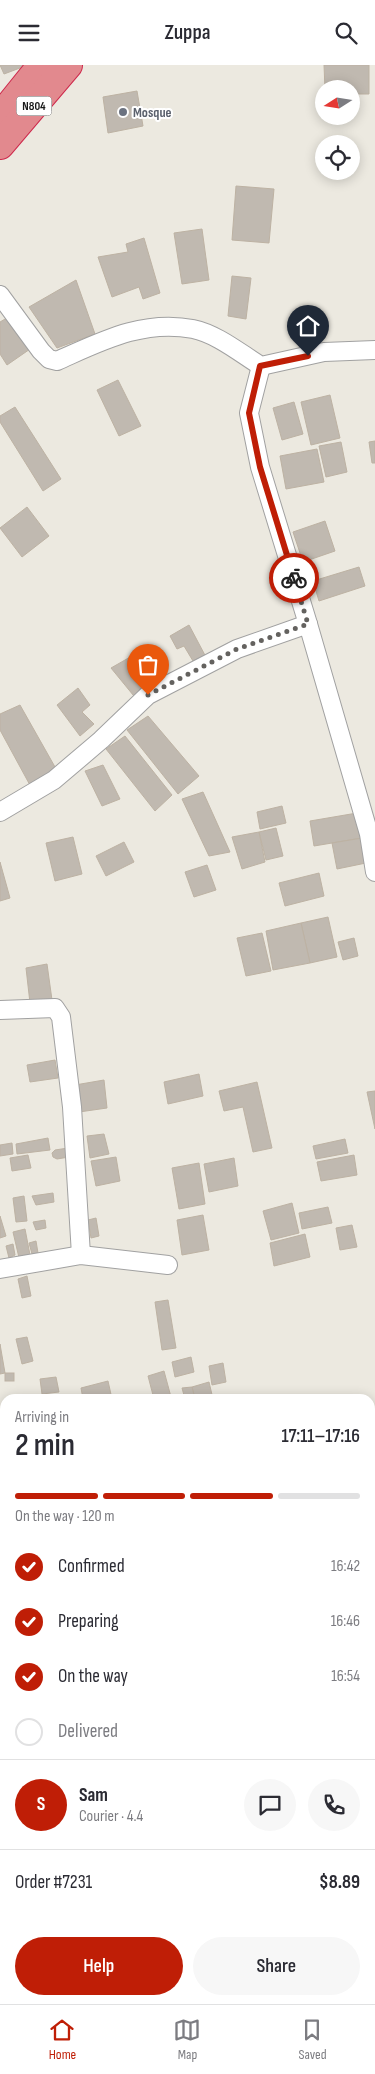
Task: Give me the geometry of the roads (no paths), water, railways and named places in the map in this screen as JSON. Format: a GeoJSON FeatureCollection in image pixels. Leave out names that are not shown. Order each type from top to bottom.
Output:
{"type":"FeatureCollection","features":[{"type":"Feature","properties":{"kind":"highway","name":"N804"},"geometry":{"type":"LineString","coordinates":[[0,117],[42,65]]}},
{"type":"Feature","properties":{"kind":"highway","name":"N804"},"geometry":{"type":"LineString","coordinates":[[0,145],[68,65]]}},
{"type":"Feature","properties":{"kind":"street"},"geometry":{"type":"LineString","coordinates":[[0,295],[49,359],[56,361],[119,333],[156,326],[194,329],[224,343],[260,366],[324,352],[375,350]]}},
{"type":"Feature","properties":{"kind":"street"},"geometry":{"type":"LineString","coordinates":[[260,366],[249,413],[260,467],[369,834],[375,872]]}},
{"type":"Feature","properties":{"kind":"street"},"geometry":{"type":"LineString","coordinates":[[0,812],[54,780],[101,740],[148,695],[237,649],[308,624]]}},
{"type":"Feature","properties":{"kind":"street"},"geometry":{"type":"LineString","coordinates":[[0,1010],[46,1006],[54,1007],[61,1017],[72,1107],[81,1255]]}},
{"type":"Feature","properties":{"kind":"street"},"geometry":{"type":"LineString","coordinates":[[0,1269],[81,1255],[168,1265]]}},
{"type":"Feature","properties":{"kind":"place","name":"Mosque"},"geometry":{"type":"Point","coordinates":[123,112]}}]}
